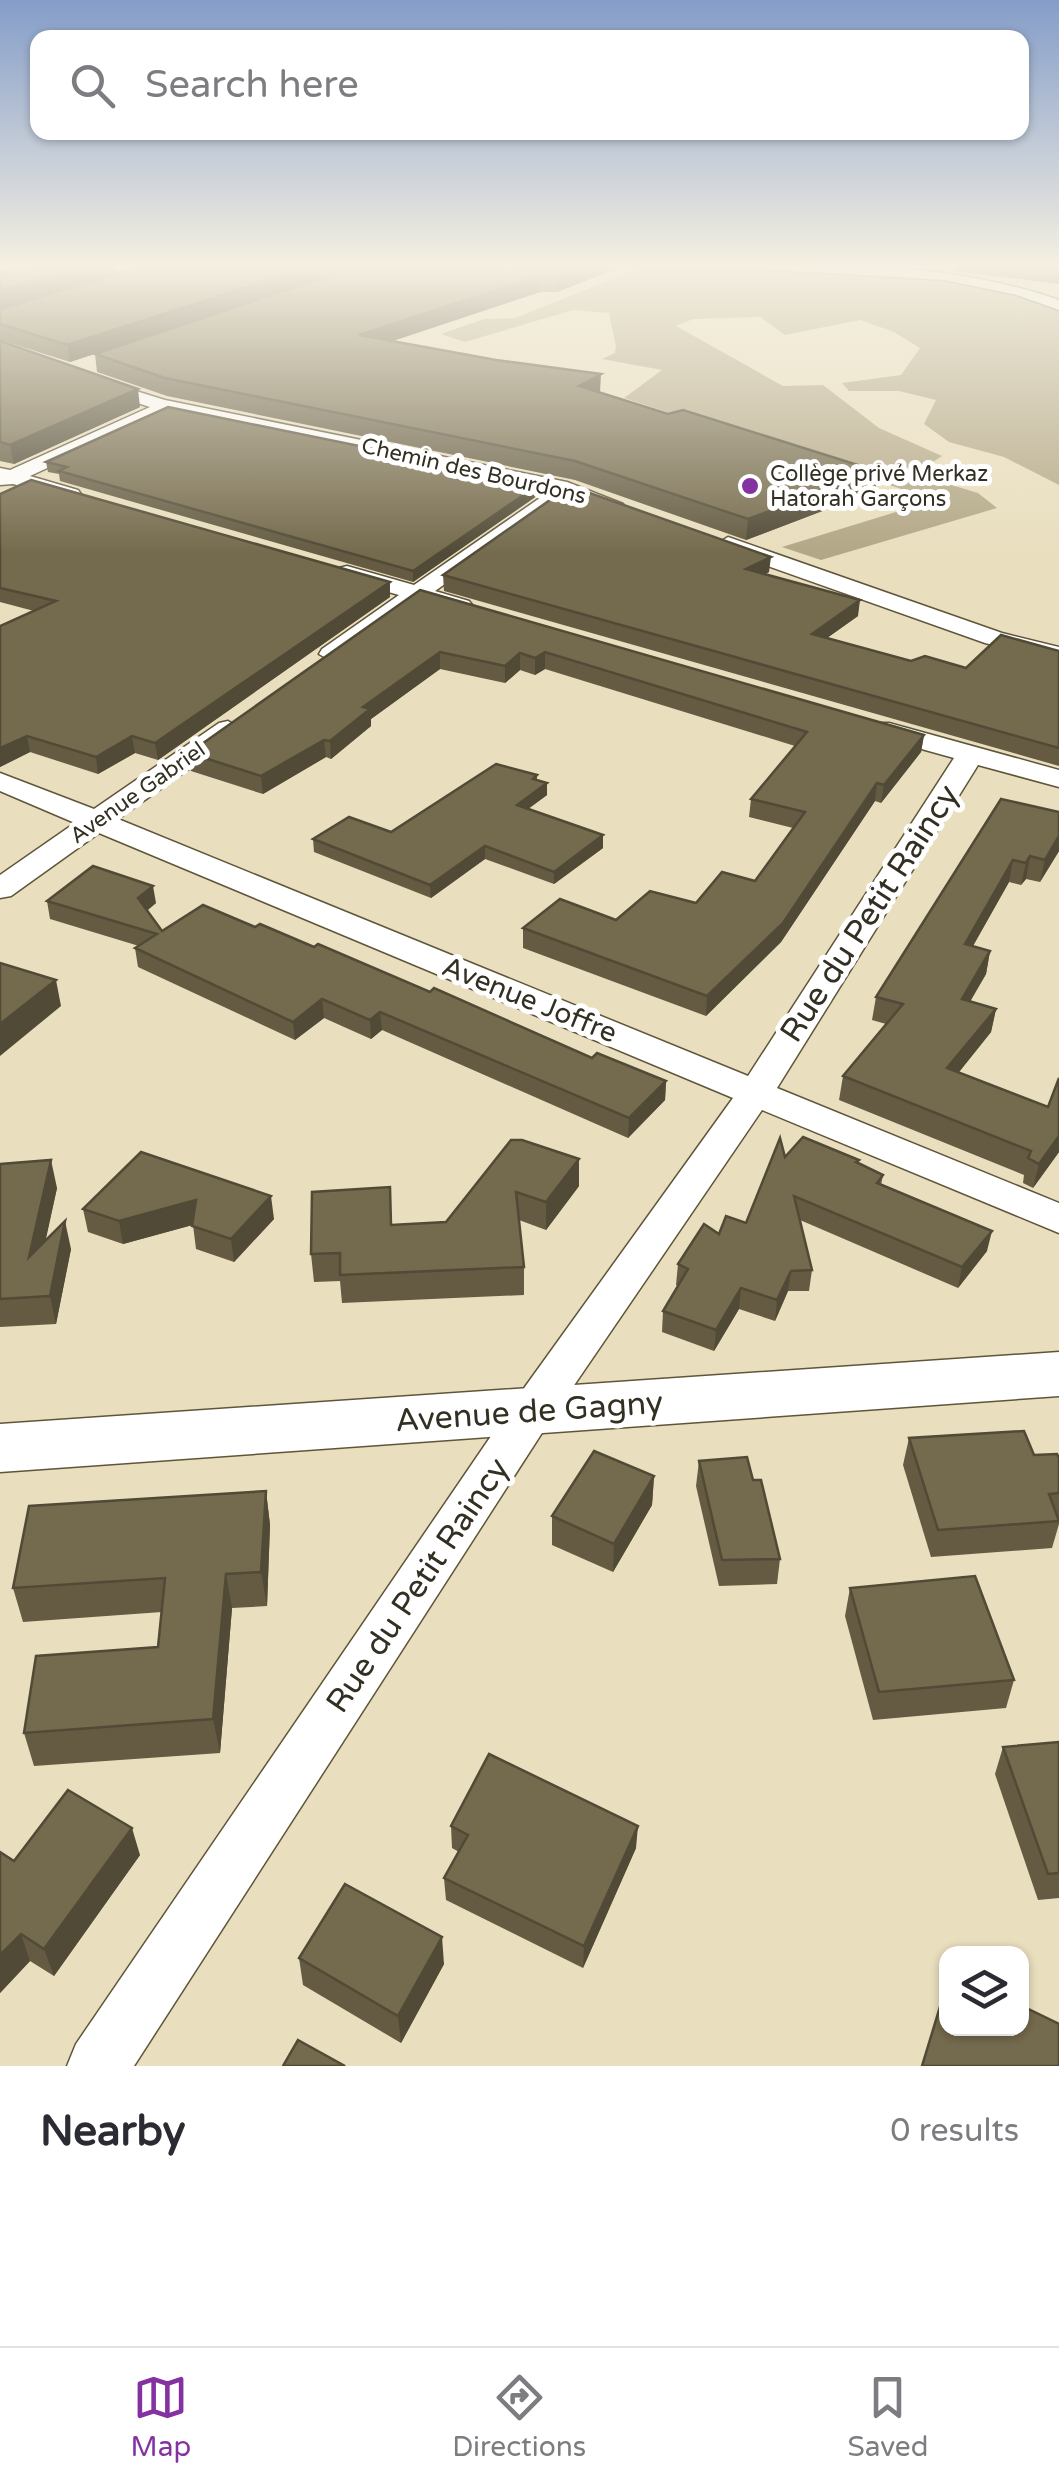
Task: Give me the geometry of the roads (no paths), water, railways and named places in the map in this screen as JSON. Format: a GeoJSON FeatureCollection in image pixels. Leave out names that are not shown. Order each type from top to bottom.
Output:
{"type":"FeatureCollection","features":[{"type":"Feature","properties":{"kind":"street","name":"Chemin des Bourdons"},"geometry":{"type":"LineString","coordinates":[[82,378],[168,406],[567,488],[634,511]]}},
{"type":"Feature","properties":{"kind":"street"},"geometry":{"type":"LineString","coordinates":[[4,478],[168,406]]}},
{"type":"Feature","properties":{"kind":"street"},"geometry":{"type":"LineString","coordinates":[[4,478],[103,504]]}},
{"type":"Feature","properties":{"kind":"street"},"geometry":{"type":"LineString","coordinates":[[309,670],[567,488]]}},
{"type":"Feature","properties":{"kind":"street"},"geometry":{"type":"LineString","coordinates":[[716,540],[994,638],[1059,654]]}},
{"type":"Feature","properties":{"kind":"street"},"geometry":{"type":"LineString","coordinates":[[324,566],[482,612]]}},
{"type":"Feature","properties":{"kind":"street","name":"Avenue Gabriel"},"geometry":{"type":"LineString","coordinates":[[0,888],[245,716]]}},
{"type":"Feature","properties":{"kind":"street"},"geometry":{"type":"LineString","coordinates":[[857,722],[1059,779]]}},
{"type":"Feature","properties":{"kind":"street","name":"Rue du Petit Raincy"},"geometry":{"type":"LineString","coordinates":[[98,2066],[534,1410],[756,1092],[970,755]]}},
{"type":"Feature","properties":{"kind":"street","name":"Avenue Joffre"},"geometry":{"type":"LineString","coordinates":[[0,781],[1059,1219]]}},
{"type":"Feature","properties":{"kind":"street","name":"Avenue de Gagny"},"geometry":{"type":"LineString","coordinates":[[0,1448],[1059,1374]]}},
{"type":"Feature","properties":{"kind":"place","name":"Collège privé Merkaz Hatorah Garçons"},"geometry":{"type":"Point","coordinates":[750,486]}}]}
